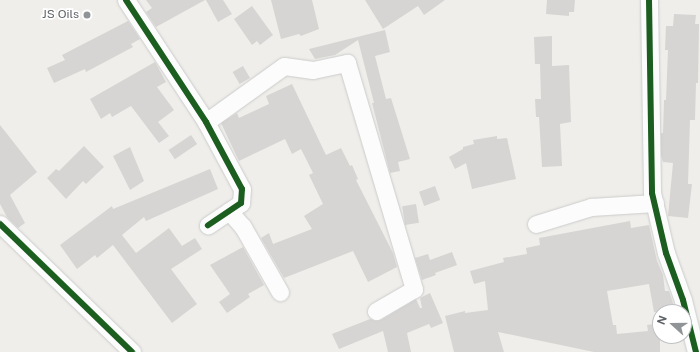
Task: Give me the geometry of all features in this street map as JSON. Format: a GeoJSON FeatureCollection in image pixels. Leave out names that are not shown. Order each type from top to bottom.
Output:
{"type":"FeatureCollection","features":[{"type":"Feature","properties":{"kind":"street"},"geometry":{"type":"LineString","coordinates":[[126,0],[206,122],[242,189],[241,203],[208,225]]}},
{"type":"Feature","properties":{"kind":"street"},"geometry":{"type":"LineString","coordinates":[[649,0],[651,177],[666,253],[683,300],[696,352]]}},
{"type":"Feature","properties":{"kind":"street"},"geometry":{"type":"LineString","coordinates":[[206,122],[284,66],[313,70],[347,63],[414,289],[376,311]]}},
{"type":"Feature","properties":{"kind":"street"},"geometry":{"type":"LineString","coordinates":[[536,224],[591,207],[655,203]]}},
{"type":"Feature","properties":{"kind":"street"},"geometry":{"type":"LineString","coordinates":[[228,211],[243,227],[280,292]]}},
{"type":"Feature","properties":{"kind":"street"},"geometry":{"type":"LineString","coordinates":[[0,224],[132,352]]}},
{"type":"Feature","properties":{"kind":"building"},"geometry":{"type":"Polygon","coordinates":[[[146,0],[205,0],[156,27],[146,12],[152,8],[146,0]]]}},
{"type":"Feature","properties":{"kind":"building"},"geometry":{"type":"Polygon","coordinates":[[[206,0],[223,0],[232,14],[218,22],[206,0]]]}},
{"type":"Feature","properties":{"kind":"building"},"geometry":{"type":"Polygon","coordinates":[[[271,0],[312,0],[319,29],[301,36],[299,34],[281,39],[271,0]]]}},
{"type":"Feature","properties":{"kind":"building"},"geometry":{"type":"Polygon","coordinates":[[[365,0],[445,0],[424,15],[418,6],[383,29],[365,0]]]}},
{"type":"Feature","properties":{"kind":"building"},"geometry":{"type":"Polygon","coordinates":[[[547,0],[575,0],[574,12],[569,12],[569,16],[546,14],[547,0]]]}},
{"type":"Feature","properties":{"kind":"building"},"geometry":{"type":"Polygon","coordinates":[[[252,6],[273,35],[260,45],[257,41],[252,45],[234,19],[252,6]]]}},
{"type":"Feature","properties":{"kind":"building"},"geometry":{"type":"Polygon","coordinates":[[[674,14],[696,15],[695,24],[699,24],[698,83],[696,83],[695,120],[690,120],[688,184],[692,184],[688,218],[668,216],[673,163],[663,162],[661,155],[661,133],[663,133],[664,100],[666,100],[668,50],[665,50],[666,26],[673,26],[674,14]]]}},
{"type":"Feature","properties":{"kind":"building"},"geometry":{"type":"Polygon","coordinates":[[[128,21],[140,39],[131,44],[133,47],[86,72],[85,69],[54,83],[47,68],[65,60],[62,55],[128,21]]]}},
{"type":"Feature","properties":{"kind":"building"},"geometry":{"type":"Polygon","coordinates":[[[385,30],[390,52],[375,56],[386,99],[391,98],[410,159],[398,162],[400,171],[390,173],[358,40],[335,55],[315,59],[309,49],[385,30]]]}},
{"type":"Feature","properties":{"kind":"building"},"geometry":{"type":"Polygon","coordinates":[[[552,36],[552,66],[569,65],[571,122],[560,124],[562,166],[542,167],[539,117],[536,117],[535,99],[541,99],[540,64],[535,64],[534,37],[552,36]]]}},
{"type":"Feature","properties":{"kind":"building"},"geometry":{"type":"Polygon","coordinates":[[[155,62],[166,82],[157,87],[174,110],[158,122],[169,136],[159,143],[131,106],[112,117],[110,113],[101,119],[90,99],[155,62]]]}},
{"type":"Feature","properties":{"kind":"building"},"geometry":{"type":"Polygon","coordinates":[[[243,66],[250,78],[240,84],[233,72],[243,66]]]}},
{"type":"Feature","properties":{"kind":"building"},"geometry":{"type":"Polygon","coordinates":[[[292,84],[326,155],[341,148],[350,166],[352,165],[358,179],[356,180],[393,253],[397,267],[368,282],[353,251],[284,278],[261,238],[269,233],[273,244],[312,229],[304,216],[323,204],[309,175],[313,173],[301,149],[292,154],[285,139],[239,161],[221,123],[237,113],[239,118],[269,104],[266,96],[292,84]]]}},
{"type":"Feature","properties":{"kind":"building"},"geometry":{"type":"Polygon","coordinates":[[[0,125],[37,172],[10,195],[25,223],[18,228],[7,217],[0,204],[0,125]]]}},
{"type":"Feature","properties":{"kind":"building"},"geometry":{"type":"Polygon","coordinates":[[[191,135],[197,144],[175,159],[169,150],[191,135]]]}},
{"type":"Feature","properties":{"kind":"building"},"geometry":{"type":"Polygon","coordinates":[[[497,136],[497,139],[507,138],[516,179],[472,189],[466,163],[455,169],[449,157],[463,149],[463,147],[474,144],[473,140],[497,136]]]}},
{"type":"Feature","properties":{"kind":"building"},"geometry":{"type":"Polygon","coordinates":[[[84,146],[104,167],[86,184],[83,181],[66,199],[47,178],[56,169],[59,171],[84,146]]]}},
{"type":"Feature","properties":{"kind":"building"},"geometry":{"type":"Polygon","coordinates":[[[130,147],[144,181],[130,190],[113,156],[130,147]]]}},
{"type":"Feature","properties":{"kind":"building"},"geometry":{"type":"Polygon","coordinates":[[[210,169],[218,189],[146,221],[144,217],[122,235],[136,253],[169,228],[182,246],[195,238],[202,249],[171,269],[197,304],[172,323],[113,245],[97,258],[95,255],[77,269],[60,245],[112,206],[113,209],[210,169]]]}},
{"type":"Feature","properties":{"kind":"building"},"geometry":{"type":"Polygon","coordinates":[[[435,186],[440,200],[424,206],[419,192],[435,186]]]}},
{"type":"Feature","properties":{"kind":"building"},"geometry":{"type":"Polygon","coordinates":[[[416,204],[419,223],[405,225],[402,206],[416,204]]]}},
{"type":"Feature","properties":{"kind":"building"},"geometry":{"type":"Polygon","coordinates":[[[630,221],[631,228],[649,225],[657,261],[663,275],[665,291],[669,291],[673,304],[653,304],[649,284],[607,291],[613,325],[616,325],[617,334],[648,331],[647,325],[652,324],[652,344],[660,344],[660,352],[594,352],[498,332],[504,352],[454,352],[445,316],[465,311],[465,313],[488,310],[485,281],[474,284],[470,271],[504,262],[503,258],[527,254],[526,248],[540,245],[539,238],[630,221]]]}},
{"type":"Feature","properties":{"kind":"building"},"geometry":{"type":"Polygon","coordinates":[[[243,247],[264,285],[248,294],[250,297],[227,313],[219,302],[230,294],[210,265],[243,247]]]}},
{"type":"Feature","properties":{"kind":"building"},"geometry":{"type":"Polygon","coordinates":[[[452,252],[457,265],[435,273],[436,275],[422,280],[415,258],[428,254],[430,260],[452,252]]]}},
{"type":"Feature","properties":{"kind":"building"},"geometry":{"type":"Polygon","coordinates":[[[430,293],[443,323],[431,328],[429,324],[407,333],[411,352],[388,352],[383,331],[339,349],[332,334],[370,319],[376,321],[381,320],[416,299],[420,308],[422,308],[420,298],[430,293]]]}},
{"type":"Feature","properties":{"kind":"cycle path"},"geometry":{"type":"LineString","coordinates":[[126,0],[206,122],[242,189],[241,203],[208,225]]}},
{"type":"Feature","properties":{"kind":"cycle path"},"geometry":{"type":"LineString","coordinates":[[649,0],[652,193],[666,253],[683,300],[696,352]]}},
{"type":"Feature","properties":{"kind":"cycle path"},"geometry":{"type":"LineString","coordinates":[[0,224],[132,352]]}},
{"type":"Feature","properties":{"kind":"place","name":"JS Oils"},"geometry":{"type":"Point","coordinates":[87,15]}}]}
